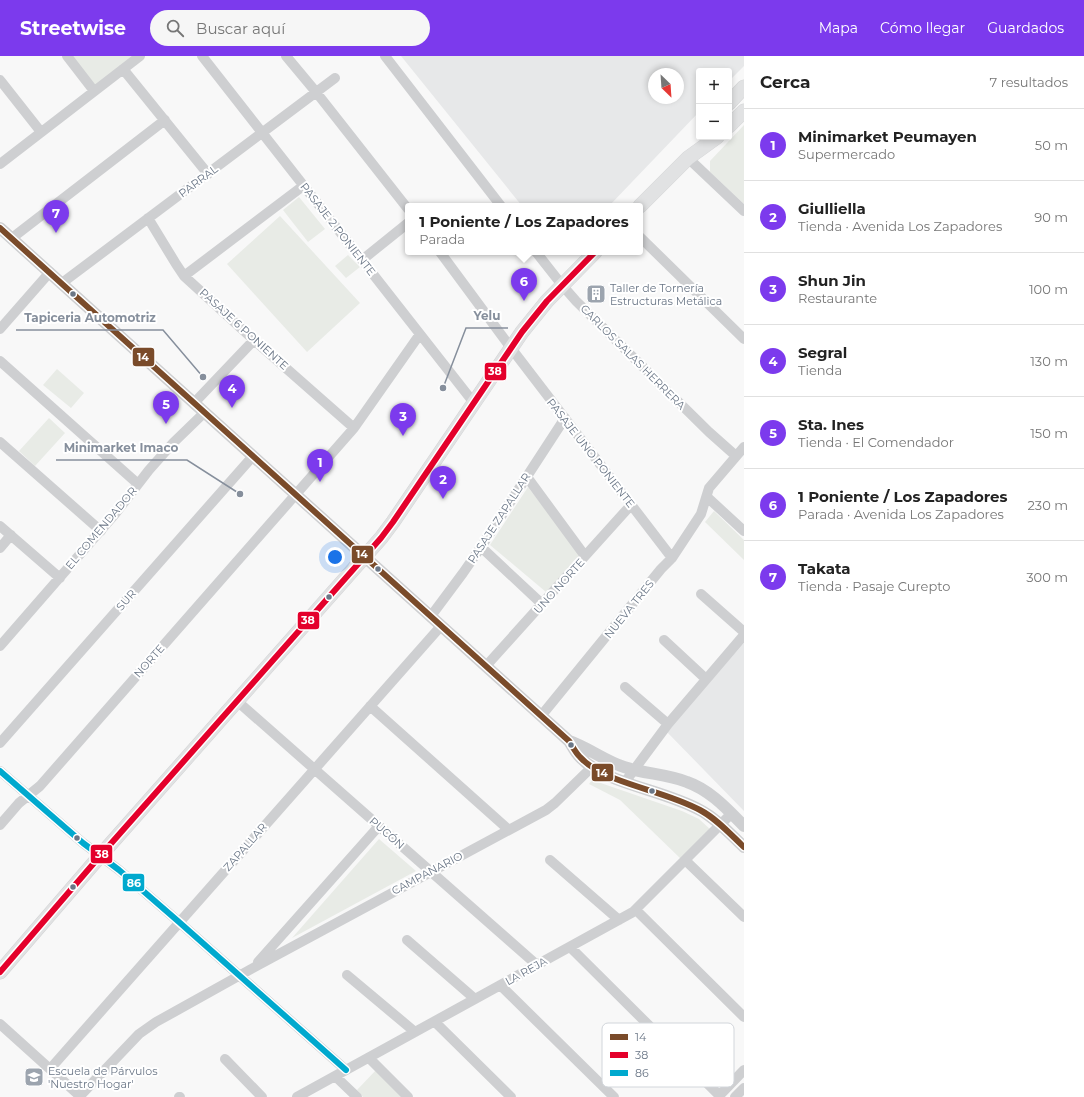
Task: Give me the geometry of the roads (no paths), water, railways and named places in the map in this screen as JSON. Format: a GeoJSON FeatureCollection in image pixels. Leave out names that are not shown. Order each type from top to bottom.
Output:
{"type":"FeatureCollection","features":[{"type":"Feature","properties":{"kind":"main road"},"geometry":{"type":"LineString","coordinates":[[732,100],[744,87]]}},
{"type":"Feature","properties":{"kind":"main road"},"geometry":{"type":"LineString","coordinates":[[732,123],[744,111]]}},
{"type":"Feature","properties":{"kind":"main road"},"geometry":{"type":"LineString","coordinates":[[688,158],[698,140]]}},
{"type":"Feature","properties":{"kind":"main road"},"geometry":{"type":"LineString","coordinates":[[643,203],[688,158],[713,140]]}},
{"type":"Feature","properties":{"kind":"main road"},"geometry":{"type":"LineString","coordinates":[[0,972],[100,856],[365,557],[393,522],[535,315],[592,255]]}},
{"type":"Feature","properties":{"kind":"street"},"geometry":{"type":"LineString","coordinates":[[67,56],[94,91]]}},
{"type":"Feature","properties":{"kind":"street"},"geometry":{"type":"LineString","coordinates":[[0,164],[140,56]]}},
{"type":"Feature","properties":{"kind":"street","name":"PASAJE 2 PONIENTE"},"geometry":{"type":"LineString","coordinates":[[202,56],[474,403]]}},
{"type":"Feature","properties":{"kind":"street"},"geometry":{"type":"LineString","coordinates":[[286,56],[405,205]]}},
{"type":"Feature","properties":{"kind":"street"},"geometry":{"type":"LineString","coordinates":[[385,56],[499,203]]}},
{"type":"Feature","properties":{"kind":"street"},"geometry":{"type":"LineString","coordinates":[[123,69],[208,174]]}},
{"type":"Feature","properties":{"kind":"street","name":"PARRAL"},"geometry":{"type":"LineString","coordinates":[[62,283],[335,78]]}},
{"type":"Feature","properties":{"kind":"street"},"geometry":{"type":"LineString","coordinates":[[0,80],[41,132]]}},
{"type":"Feature","properties":{"kind":"street"},"geometry":{"type":"LineString","coordinates":[[12,238],[165,120]]}},
{"type":"Feature","properties":{"kind":"street"},"geometry":{"type":"LineString","coordinates":[[688,158],[744,211]]}},
{"type":"Feature","properties":{"kind":"street"},"geometry":{"type":"LineString","coordinates":[[184,276],[304,186]]}},
{"type":"Feature","properties":{"kind":"street","name":"PASAJE 6 PONIENTE"},"geometry":{"type":"LineString","coordinates":[[148,218],[184,276],[354,428]]}},
{"type":"Feature","properties":{"kind":"street"},"geometry":{"type":"LineString","coordinates":[[362,260],[405,225]]}},
{"type":"Feature","properties":{"kind":"street"},"geometry":{"type":"LineString","coordinates":[[0,228],[569,741],[580,757],[602,773],[672,798],[712,817],[744,848]]}},
{"type":"Feature","properties":{"kind":"street"},"geometry":{"type":"LineString","coordinates":[[643,240],[744,339]]}},
{"type":"Feature","properties":{"kind":"street","name":"PASAJE UNO PONIENTE"},"geometry":{"type":"LineString","coordinates":[[442,255],[511,348],[672,558]]}},
{"type":"Feature","properties":{"kind":"street","name":"CARLOS SALAS HERRERA"},"geometry":{"type":"LineString","coordinates":[[538,255],[576,301],[709,432],[736,456]]}},
{"type":"Feature","properties":{"kind":"street"},"geometry":{"type":"LineString","coordinates":[[0,328],[50,272]]}},
{"type":"Feature","properties":{"kind":"street","name":"NORTE"},"geometry":{"type":"LineString","coordinates":[[0,825],[19,803],[40,786],[354,428],[420,334]]}},
{"type":"Feature","properties":{"kind":"street"},"geometry":{"type":"LineString","coordinates":[[194,403],[254,340]]}},
{"type":"Feature","properties":{"kind":"street"},"geometry":{"type":"LineString","coordinates":[[0,361],[138,484]]}},
{"type":"Feature","properties":{"kind":"street","name":"EL COMENDADOR"},"geometry":{"type":"LineString","coordinates":[[0,646],[124,504],[138,484],[163,454],[204,412]]}},
{"type":"Feature","properties":{"kind":"street","name":"PASAJE ZAPALLAR"},"geometry":{"type":"LineString","coordinates":[[431,616],[481,547],[565,418]]}},
{"type":"Feature","properties":{"kind":"street"},"geometry":{"type":"LineString","coordinates":[[0,442],[101,531]]}},
{"type":"Feature","properties":{"kind":"street","name":"NUEVA TRES"},"geometry":{"type":"LineString","coordinates":[[541,716],[661,569],[672,558],[701,514],[709,488],[744,447]]}},
{"type":"Feature","properties":{"kind":"street","name":"SUR"},"geometry":{"type":"LineString","coordinates":[[0,743],[253,456]]}},
{"type":"Feature","properties":{"kind":"street"},"geometry":{"type":"LineString","coordinates":[[527,477],[585,556]]}},
{"type":"Feature","properties":{"kind":"street"},"geometry":{"type":"LineString","coordinates":[[707,497],[744,531]]}},
{"type":"Feature","properties":{"kind":"street","name":"UNO NORTE"},"geometry":{"type":"LineString","coordinates":[[486,666],[631,505]]}},
{"type":"Feature","properties":{"kind":"street"},"geometry":{"type":"LineString","coordinates":[[0,526],[60,578]]}},
{"type":"Feature","properties":{"kind":"street"},"geometry":{"type":"LineString","coordinates":[[0,548],[11,536]]}},
{"type":"Feature","properties":{"kind":"street"},"geometry":{"type":"LineString","coordinates":[[481,547],[542,604]]}},
{"type":"Feature","properties":{"kind":"street"},"geometry":{"type":"LineString","coordinates":[[624,782],[668,724],[744,634],[701,594]]}},
{"type":"Feature","properties":{"kind":"street","name":"ZAPALLAR"},"geometry":{"type":"LineString","coordinates":[[50,1069],[441,626]]}},
{"type":"Feature","properties":{"kind":"street"},"geometry":{"type":"LineString","coordinates":[[664,640],[706,679]]}},
{"type":"Feature","properties":{"kind":"street"},"geometry":{"type":"LineString","coordinates":[[625,687],[668,724]]}},
{"type":"Feature","properties":{"kind":"street","name":"PUCÓN"},"geometry":{"type":"LineString","coordinates":[[237,701],[537,965]]}},
{"type":"Feature","properties":{"kind":"street"},"geometry":{"type":"LineString","coordinates":[[370,706],[509,830]]}},
{"type":"Feature","properties":{"kind":"street"},"geometry":{"type":"LineString","coordinates":[[569,741],[612,762],[634,770],[686,781],[699,787],[712,796],[744,826]]}},
{"type":"Feature","properties":{"kind":"street","name":"CAMPANARIO"},"geometry":{"type":"LineString","coordinates":[[80,1097],[133,1040],[156,1022],[551,807],[592,767]]}},
{"type":"Feature","properties":{"kind":"street"},"geometry":{"type":"LineString","coordinates":[[0,771],[83,843],[118,870],[179,922],[346,1070]]}},
{"type":"Feature","properties":{"kind":"street","name":"LA REJA"},"geometry":{"type":"LineString","coordinates":[[297,1097],[636,910],[731,814]]}},
{"type":"Feature","properties":{"kind":"street","name":"CAMPANARIO"},"geometry":{"type":"LineString","coordinates":[[254,968],[379,826]]}},
{"type":"Feature","properties":{"kind":"street"},"geometry":{"type":"LineString","coordinates":[[550,860],[619,920]]}},
{"type":"Feature","properties":{"kind":"street"},"geometry":{"type":"LineString","coordinates":[[685,860],[744,917]]}},
{"type":"Feature","properties":{"kind":"street"},"geometry":{"type":"LineString","coordinates":[[636,910],[744,1017]]}},
{"type":"Feature","properties":{"kind":"street"},"geometry":{"type":"LineString","coordinates":[[407,940],[475,999]]}},
{"type":"Feature","properties":{"kind":"street"},"geometry":{"type":"LineString","coordinates":[[570,947],[647,1023]]}},
{"type":"Feature","properties":{"kind":"street"},"geometry":{"type":"LineString","coordinates":[[347,975],[415,1032]]}},
{"type":"Feature","properties":{"kind":"street"},"geometry":{"type":"LineString","coordinates":[[500,985],[602,1085]]}},
{"type":"Feature","properties":{"kind":"street"},"geometry":{"type":"LineString","coordinates":[[434,1022],[511,1097]]}},
{"type":"Feature","properties":{"kind":"street"},"geometry":{"type":"LineString","coordinates":[[0,1024],[80,1097]]}},
{"type":"Feature","properties":{"kind":"street"},"geometry":{"type":"LineString","coordinates":[[369,1058],[408,1097]]}},
{"type":"Feature","properties":{"kind":"street"},"geometry":{"type":"LineString","coordinates":[[225,1059],[262,1097]]}},
{"type":"Feature","properties":{"kind":"street"},"geometry":{"type":"LineString","coordinates":[[734,1081],[744,1070]]}},
{"type":"Feature","properties":{"kind":"street"},"geometry":{"type":"LineString","coordinates":[[335,1076],[357,1097]]}},
{"type":"Feature","properties":{"kind":"street"},"geometry":{"type":"LineString","coordinates":[[604,1087],[614,1097]]}},
{"type":"Feature","properties":{"kind":"street"},"geometry":{"type":"LineString","coordinates":[[711,1087],[720,1096],[728,1087]]}},
{"type":"Feature","properties":{"kind":"street"},"geometry":{"type":"LineString","coordinates":[[735,1097],[744,1088]]}},
{"type":"Feature","properties":{"kind":"place","name":"Takata"},"geometry":{"type":"Point","coordinates":[56,233]}},
{"type":"Feature","properties":{"kind":"place","name":"Taller de Tornería Estructuras Metálica"},"geometry":{"type":"Point","coordinates":[596,294]}},
{"type":"Feature","properties":{"kind":"place","name":"1 Poniente / Los Zapadores"},"geometry":{"type":"Point","coordinates":[524,301]}},
{"type":"Feature","properties":{"kind":"place","name":"Tapiceria Automotriz"},"geometry":{"type":"Point","coordinates":[203,377]}},
{"type":"Feature","properties":{"kind":"place","name":"Yelu"},"geometry":{"type":"Point","coordinates":[443,388]}},
{"type":"Feature","properties":{"kind":"place","name":"Segral"},"geometry":{"type":"Point","coordinates":[232,408]}},
{"type":"Feature","properties":{"kind":"place","name":"Sta. Ines"},"geometry":{"type":"Point","coordinates":[166,424]}},
{"type":"Feature","properties":{"kind":"place","name":"Shun Jin"},"geometry":{"type":"Point","coordinates":[403,436]}},
{"type":"Feature","properties":{"kind":"place","name":"Minimarket Peumayen"},"geometry":{"type":"Point","coordinates":[320,482]}},
{"type":"Feature","properties":{"kind":"place","name":"Minimarket Imaco"},"geometry":{"type":"Point","coordinates":[240,494]}},
{"type":"Feature","properties":{"kind":"place","name":"Giulliella"},"geometry":{"type":"Point","coordinates":[443,499]}},
{"type":"Feature","properties":{"kind":"place","name":"Escuela de Párvulos 'Nuestro Hogar'"},"geometry":{"type":"Point","coordinates":[34,1077]}}]}
